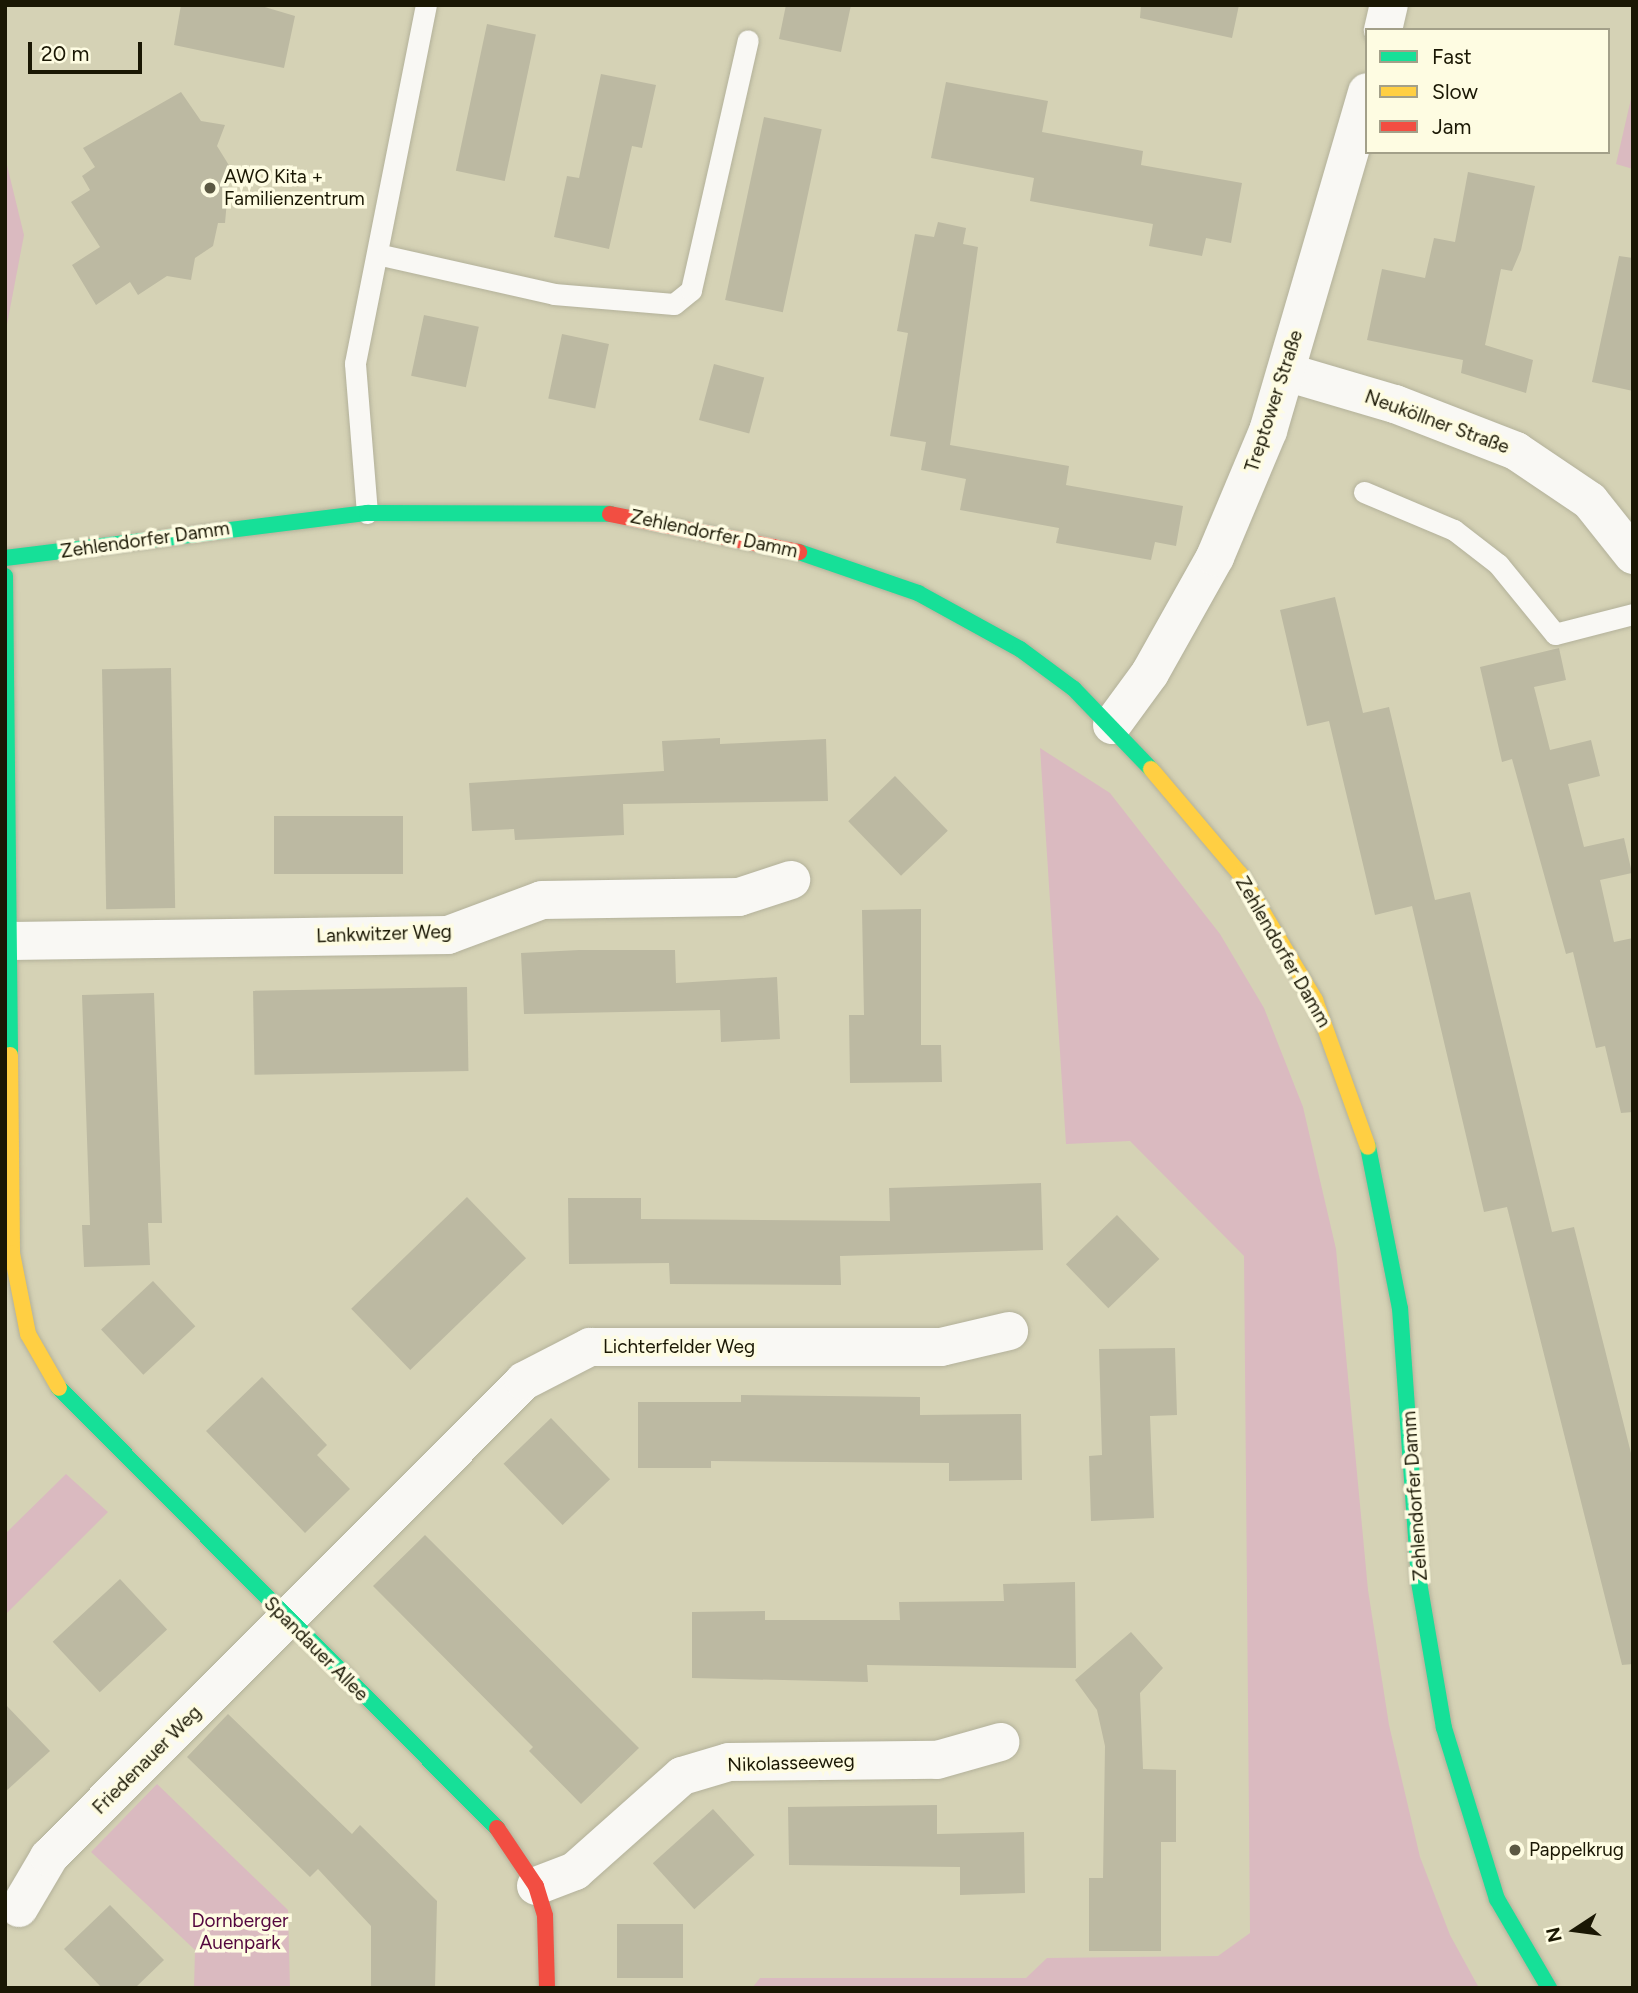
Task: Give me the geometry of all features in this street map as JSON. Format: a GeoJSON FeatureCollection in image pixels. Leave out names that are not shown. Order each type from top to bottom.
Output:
{"type":"FeatureCollection","features":[{"type":"Feature","properties":{"kind":"street"},"geometry":{"type":"LineString","coordinates":[[1383,28],[1389,5]]}},
{"type":"Feature","properties":{"kind":"street","name":"Treptower Straße"},"geometry":{"type":"LineString","coordinates":[[1112,725],[1215,557],[1286,372],[1365,99]]}},
{"type":"Feature","properties":{"kind":"street","name":"Neuköllner Straße"},"geometry":{"type":"LineString","coordinates":[[1286,372],[1395,404],[1516,451],[1590,501],[1633,555]]}},
{"type":"Feature","properties":{"kind":"street","name":"Zehlendorfer Damm"},"geometry":{"type":"LineString","coordinates":[[5,558],[367,513],[537,509],[623,515],[811,554],[918,593],[1020,649],[1112,725],[1240,874],[1315,1000],[1345,1070],[1382,1196],[1399,1295],[1419,1582],[1444,1728],[1497,1899],[1549,1988]]}},
{"type":"Feature","properties":{"kind":"street","name":"Spandauer Allee"},"geometry":{"type":"LineString","coordinates":[[5,576],[11,941],[12,1254],[16,1335],[86,1419],[503,1833],[536,1886],[545,1916],[547,1988]]}},
{"type":"Feature","properties":{"kind":"street","name":"Lankwitzer Weg"},"geometry":{"type":"LineString","coordinates":[[11,941],[448,935],[542,900],[738,897],[791,880]]}},
{"type":"Feature","properties":{"kind":"street","name":"Lichterfelder Weg"},"geometry":{"type":"LineString","coordinates":[[285,1619],[524,1381],[590,1347],[941,1348],[1009,1331]]}},
{"type":"Feature","properties":{"kind":"street","name":"Friedenauer Weg"},"geometry":{"type":"LineString","coordinates":[[19,1908],[48,1857],[285,1619]]}},
{"type":"Feature","properties":{"kind":"street","name":"Nikolasseeweg"},"geometry":{"type":"LineString","coordinates":[[536,1886],[575,1871],[682,1776],[729,1762],[937,1760],[1000,1742]]}},
{"type":"Feature","properties":{"kind":"lane"},"geometry":{"type":"LineString","coordinates":[[367,513],[355,363],[426,5]]}},
{"type":"Feature","properties":{"kind":"lane"},"geometry":{"type":"LineString","coordinates":[[377,254],[554,294],[674,304],[691,290],[748,40]]}},
{"type":"Feature","properties":{"kind":"lane"},"geometry":{"type":"LineString","coordinates":[[1364,492],[1454,530],[1498,564],[1555,634],[1633,614]]}},
{"type":"Feature","properties":{"kind":"green space"},"geometry":{"type":"Polygon","coordinates":[[[1633,90],[1633,169],[1616,164],[1633,90]]]}},
{"type":"Feature","properties":{"kind":"green space"},"geometry":{"type":"Polygon","coordinates":[[[5,157],[24,235],[5,335],[5,157]]]}},
{"type":"Feature","properties":{"kind":"green space"},"geometry":{"type":"Polygon","coordinates":[[[1040,748],[1110,793],[1220,934],[1264,1008],[1303,1107],[1336,1249],[1368,1590],[1389,1725],[1420,1857],[1450,1935],[1479,1988],[752,1988],[760,1978],[1026,1978],[1047,1958],[1218,1956],[1250,1933],[1244,1256],[1130,1141],[1066,1144],[1040,748]]]}},
{"type":"Feature","properties":{"kind":"green space"},"geometry":{"type":"Polygon","coordinates":[[[66,1474],[108,1512],[5,1615],[5,1534],[66,1474]]]}},
{"type":"Feature","properties":{"kind":"green space","name":"Dornberger Auenpark"},"geometry":{"type":"Polygon","coordinates":[[[157,1784],[288,1910],[290,1988],[194,1988],[195,1950],[91,1852],[157,1784]]]}},
{"type":"Feature","properties":{"kind":"building"},"geometry":{"type":"Polygon","coordinates":[[[181,5],[258,5],[295,16],[284,68],[174,45],[181,5]]]}},
{"type":"Feature","properties":{"kind":"building"},"geometry":{"type":"Polygon","coordinates":[[[786,5],[851,5],[841,52],[779,39],[786,5]]]}},
{"type":"Feature","properties":{"kind":"building"},"geometry":{"type":"Polygon","coordinates":[[[1141,5],[1239,5],[1232,38],[1140,18],[1141,5]]]}},
{"type":"Feature","properties":{"kind":"building"},"geometry":{"type":"Polygon","coordinates":[[[487,24],[536,34],[505,181],[456,171],[487,24]]]}},
{"type":"Feature","properties":{"kind":"building"},"geometry":{"type":"Polygon","coordinates":[[[601,74],[656,85],[642,148],[632,146],[609,249],[554,237],[567,176],[579,178],[601,74]]]}},
{"type":"Feature","properties":{"kind":"building"},"geometry":{"type":"Polygon","coordinates":[[[946,82],[1048,101],[1042,132],[1143,151],[1141,165],[1242,183],[1231,243],[1206,238],[1202,256],[1149,246],[1153,224],[1030,201],[1034,178],[931,158],[946,82]]]}},
{"type":"Feature","properties":{"kind":"building"},"geometry":{"type":"Polygon","coordinates":[[[181,92],[201,121],[225,125],[217,146],[230,167],[225,223],[218,223],[213,246],[195,258],[191,280],[167,276],[138,295],[130,282],[96,305],[72,265],[100,247],[71,202],[90,190],[82,176],[95,167],[83,148],[181,92]]]}},
{"type":"Feature","properties":{"kind":"building"},"geometry":{"type":"Polygon","coordinates":[[[764,117],[822,129],[783,312],[725,300],[764,117]]]}},
{"type":"Feature","properties":{"kind":"building"},"geometry":{"type":"Polygon","coordinates":[[[1468,172],[1535,186],[1521,250],[1512,271],[1501,269],[1485,345],[1533,360],[1526,393],[1461,373],[1463,360],[1367,340],[1382,269],[1425,278],[1434,238],[1455,242],[1468,172]]]}},
{"type":"Feature","properties":{"kind":"building"},"geometry":{"type":"Polygon","coordinates":[[[938,222],[966,228],[963,244],[978,247],[950,445],[1069,466],[1066,485],[1183,506],[1176,546],[1155,542],[1151,560],[1056,543],[1059,528],[960,510],[966,479],[921,470],[926,442],[890,436],[908,333],[897,331],[915,234],[934,237],[938,222]]]}},
{"type":"Feature","properties":{"kind":"building"},"geometry":{"type":"Polygon","coordinates":[[[1619,256],[1633,258],[1633,391],[1592,382],[1619,256]]]}},
{"type":"Feature","properties":{"kind":"building"},"geometry":{"type":"Polygon","coordinates":[[[424,315],[479,327],[466,387],[411,376],[424,315]]]}},
{"type":"Feature","properties":{"kind":"building"},"geometry":{"type":"Polygon","coordinates":[[[562,334],[609,344],[595,409],[548,399],[562,334]]]}},
{"type":"Feature","properties":{"kind":"building"},"geometry":{"type":"Polygon","coordinates":[[[714,364],[764,377],[749,433],[699,420],[714,364]]]}},
{"type":"Feature","properties":{"kind":"building"},"geometry":{"type":"Polygon","coordinates":[[[1335,597],[1363,713],[1389,707],[1435,900],[1470,892],[1552,1232],[1574,1227],[1633,1461],[1633,1664],[1622,1665],[1507,1207],[1484,1212],[1412,906],[1375,915],[1329,721],[1307,726],[1280,610],[1335,597]]]}},
{"type":"Feature","properties":{"kind":"building"},"geometry":{"type":"Polygon","coordinates":[[[1559,648],[1566,680],[1534,687],[1550,750],[1591,740],[1600,776],[1568,784],[1584,847],[1624,838],[1632,873],[1600,880],[1614,942],[1633,938],[1633,1112],[1621,1113],[1605,1046],[1596,1048],[1573,952],[1566,954],[1512,759],[1502,762],[1480,667],[1559,648]]]}},
{"type":"Feature","properties":{"kind":"building"},"geometry":{"type":"Polygon","coordinates":[[[171,668],[175,908],[106,909],[102,669],[171,668]]]}},
{"type":"Feature","properties":{"kind":"building"},"geometry":{"type":"Polygon","coordinates":[[[720,738],[720,744],[826,739],[828,801],[623,804],[624,835],[515,840],[514,829],[472,831],[469,783],[664,771],[662,741],[720,738]]]}},
{"type":"Feature","properties":{"kind":"building"},"geometry":{"type":"Polygon","coordinates":[[[895,776],[948,831],[901,876],[848,821],[895,776]]]}},
{"type":"Feature","properties":{"kind":"building"},"geometry":{"type":"Polygon","coordinates":[[[274,816],[403,816],[403,874],[274,874],[274,816]]]}},
{"type":"Feature","properties":{"kind":"building"},"geometry":{"type":"Polygon","coordinates":[[[921,909],[921,1045],[941,1045],[942,1082],[850,1083],[849,1015],[864,1015],[862,910],[921,909]]]}},
{"type":"Feature","properties":{"kind":"building"},"geometry":{"type":"Polygon","coordinates":[[[675,950],[676,983],[777,977],[780,1039],[721,1042],[720,1010],[524,1014],[521,953],[675,950]]]}},
{"type":"Feature","properties":{"kind":"building"},"geometry":{"type":"Polygon","coordinates":[[[467,987],[468,1071],[254,1075],[253,991],[467,987]]]}},
{"type":"Feature","properties":{"kind":"building"},"geometry":{"type":"Polygon","coordinates":[[[154,993],[162,1223],[148,1223],[150,1265],[84,1267],[82,1225],[90,1225],[82,995],[154,993]]]}},
{"type":"Feature","properties":{"kind":"building"},"geometry":{"type":"Polygon","coordinates":[[[1041,1183],[1043,1250],[840,1256],[841,1285],[670,1284],[669,1263],[569,1264],[568,1198],[641,1198],[641,1219],[890,1221],[889,1188],[1041,1183]]]}},
{"type":"Feature","properties":{"kind":"building"},"geometry":{"type":"Polygon","coordinates":[[[467,1197],[526,1258],[410,1370],[351,1309],[467,1197]]]}},
{"type":"Feature","properties":{"kind":"building"},"geometry":{"type":"Polygon","coordinates":[[[1117,1215],[1159,1259],[1108,1308],[1066,1264],[1117,1215]]]}},
{"type":"Feature","properties":{"kind":"building"},"geometry":{"type":"Polygon","coordinates":[[[153,1281],[195,1326],[143,1375],[101,1329],[153,1281]]]}},
{"type":"Feature","properties":{"kind":"building"},"geometry":{"type":"Polygon","coordinates":[[[1175,1348],[1177,1415],[1150,1416],[1154,1518],[1091,1521],[1089,1456],[1102,1455],[1099,1349],[1175,1348]]]}},
{"type":"Feature","properties":{"kind":"building"},"geometry":{"type":"Polygon","coordinates":[[[262,1377],[327,1445],[317,1455],[350,1489],[305,1533],[206,1431],[262,1377]]]}},
{"type":"Feature","properties":{"kind":"building"},"geometry":{"type":"Polygon","coordinates":[[[741,1395],[920,1397],[920,1415],[1021,1414],[1022,1480],[949,1481],[949,1463],[711,1461],[711,1468],[638,1468],[638,1402],[741,1402],[741,1395]]]}},
{"type":"Feature","properties":{"kind":"building"},"geometry":{"type":"Polygon","coordinates":[[[551,1418],[610,1479],[563,1525],[504,1464],[551,1418]]]}},
{"type":"Feature","properties":{"kind":"building"},"geometry":{"type":"Polygon","coordinates":[[[425,1535],[639,1748],[581,1804],[529,1751],[533,1747],[373,1586],[425,1535]]]}},
{"type":"Feature","properties":{"kind":"building"},"geometry":{"type":"Polygon","coordinates":[[[120,1579],[167,1629],[100,1692],[53,1642],[120,1579]]]}},
{"type":"Feature","properties":{"kind":"building"},"geometry":{"type":"Polygon","coordinates":[[[1075,1582],[1076,1668],[867,1665],[868,1682],[692,1678],[692,1612],[765,1611],[765,1620],[900,1620],[899,1602],[1004,1601],[1003,1584],[1075,1582]]]}},
{"type":"Feature","properties":{"kind":"building"},"geometry":{"type":"Polygon","coordinates":[[[1131,1632],[1163,1668],[1140,1693],[1143,1769],[1176,1770],[1176,1842],[1161,1842],[1161,1951],[1089,1951],[1089,1878],[1103,1878],[1105,1746],[1097,1710],[1075,1680],[1131,1632]]]}},
{"type":"Feature","properties":{"kind":"building"},"geometry":{"type":"Polygon","coordinates":[[[5,1704],[50,1751],[5,1792],[5,1704]]]}},
{"type":"Feature","properties":{"kind":"building"},"geometry":{"type":"Polygon","coordinates":[[[228,1714],[352,1834],[360,1825],[437,1901],[435,1988],[371,1988],[371,1926],[318,1869],[310,1877],[187,1757],[228,1714]]]}},
{"type":"Feature","properties":{"kind":"building"},"geometry":{"type":"Polygon","coordinates":[[[937,1805],[937,1834],[1024,1832],[1025,1893],[960,1895],[960,1867],[789,1865],[788,1807],[937,1805]]]}},
{"type":"Feature","properties":{"kind":"building"},"geometry":{"type":"Polygon","coordinates":[[[713,1809],[754,1855],[694,1909],[653,1863],[713,1809]]]}},
{"type":"Feature","properties":{"kind":"building"},"geometry":{"type":"Polygon","coordinates":[[[110,1905],[164,1960],[135,1988],[102,1988],[64,1949],[110,1905]]]}},
{"type":"Feature","properties":{"kind":"building"},"geometry":{"type":"Polygon","coordinates":[[[617,1924],[683,1924],[683,1978],[617,1978],[617,1924]]]}},
{"type":"Feature","properties":{"kind":"traffic: fast"},"geometry":{"type":"LineString","coordinates":[[5,558],[367,513],[610,514]]}},
{"type":"Feature","properties":{"kind":"traffic: fast"},"geometry":{"type":"LineString","coordinates":[[799,552],[918,593],[1020,649],[1074,689],[1151,769]]}},
{"type":"Feature","properties":{"kind":"traffic: fast"},"geometry":{"type":"LineString","coordinates":[[5,576],[10,1055]]}},
{"type":"Feature","properties":{"kind":"traffic: fast"},"geometry":{"type":"LineString","coordinates":[[1368,1147],[1400,1308],[1419,1582],[1444,1728],[1497,1899],[1549,1988]]}},
{"type":"Feature","properties":{"kind":"traffic: fast"},"geometry":{"type":"LineString","coordinates":[[59,1388],[497,1828]]}},
{"type":"Feature","properties":{"kind":"traffic: slow"},"geometry":{"type":"LineString","coordinates":[[1151,769],[1240,874],[1315,1000],[1368,1147]]}},
{"type":"Feature","properties":{"kind":"traffic: slow"},"geometry":{"type":"LineString","coordinates":[[10,1055],[12,1253],[28,1334],[59,1388]]}},
{"type":"Feature","properties":{"kind":"traffic: jam"},"geometry":{"type":"LineString","coordinates":[[610,514],[799,552]]}},
{"type":"Feature","properties":{"kind":"traffic: jam"},"geometry":{"type":"LineString","coordinates":[[497,1828],[536,1886],[545,1916],[547,1988]]}},
{"type":"Feature","properties":{"kind":"place","name":"AWO Kita + Familienzentrum"},"geometry":{"type":"Point","coordinates":[210,188]}},
{"type":"Feature","properties":{"kind":"place","name":"Pappelkrug"},"geometry":{"type":"Point","coordinates":[1515,1850]}}]}
